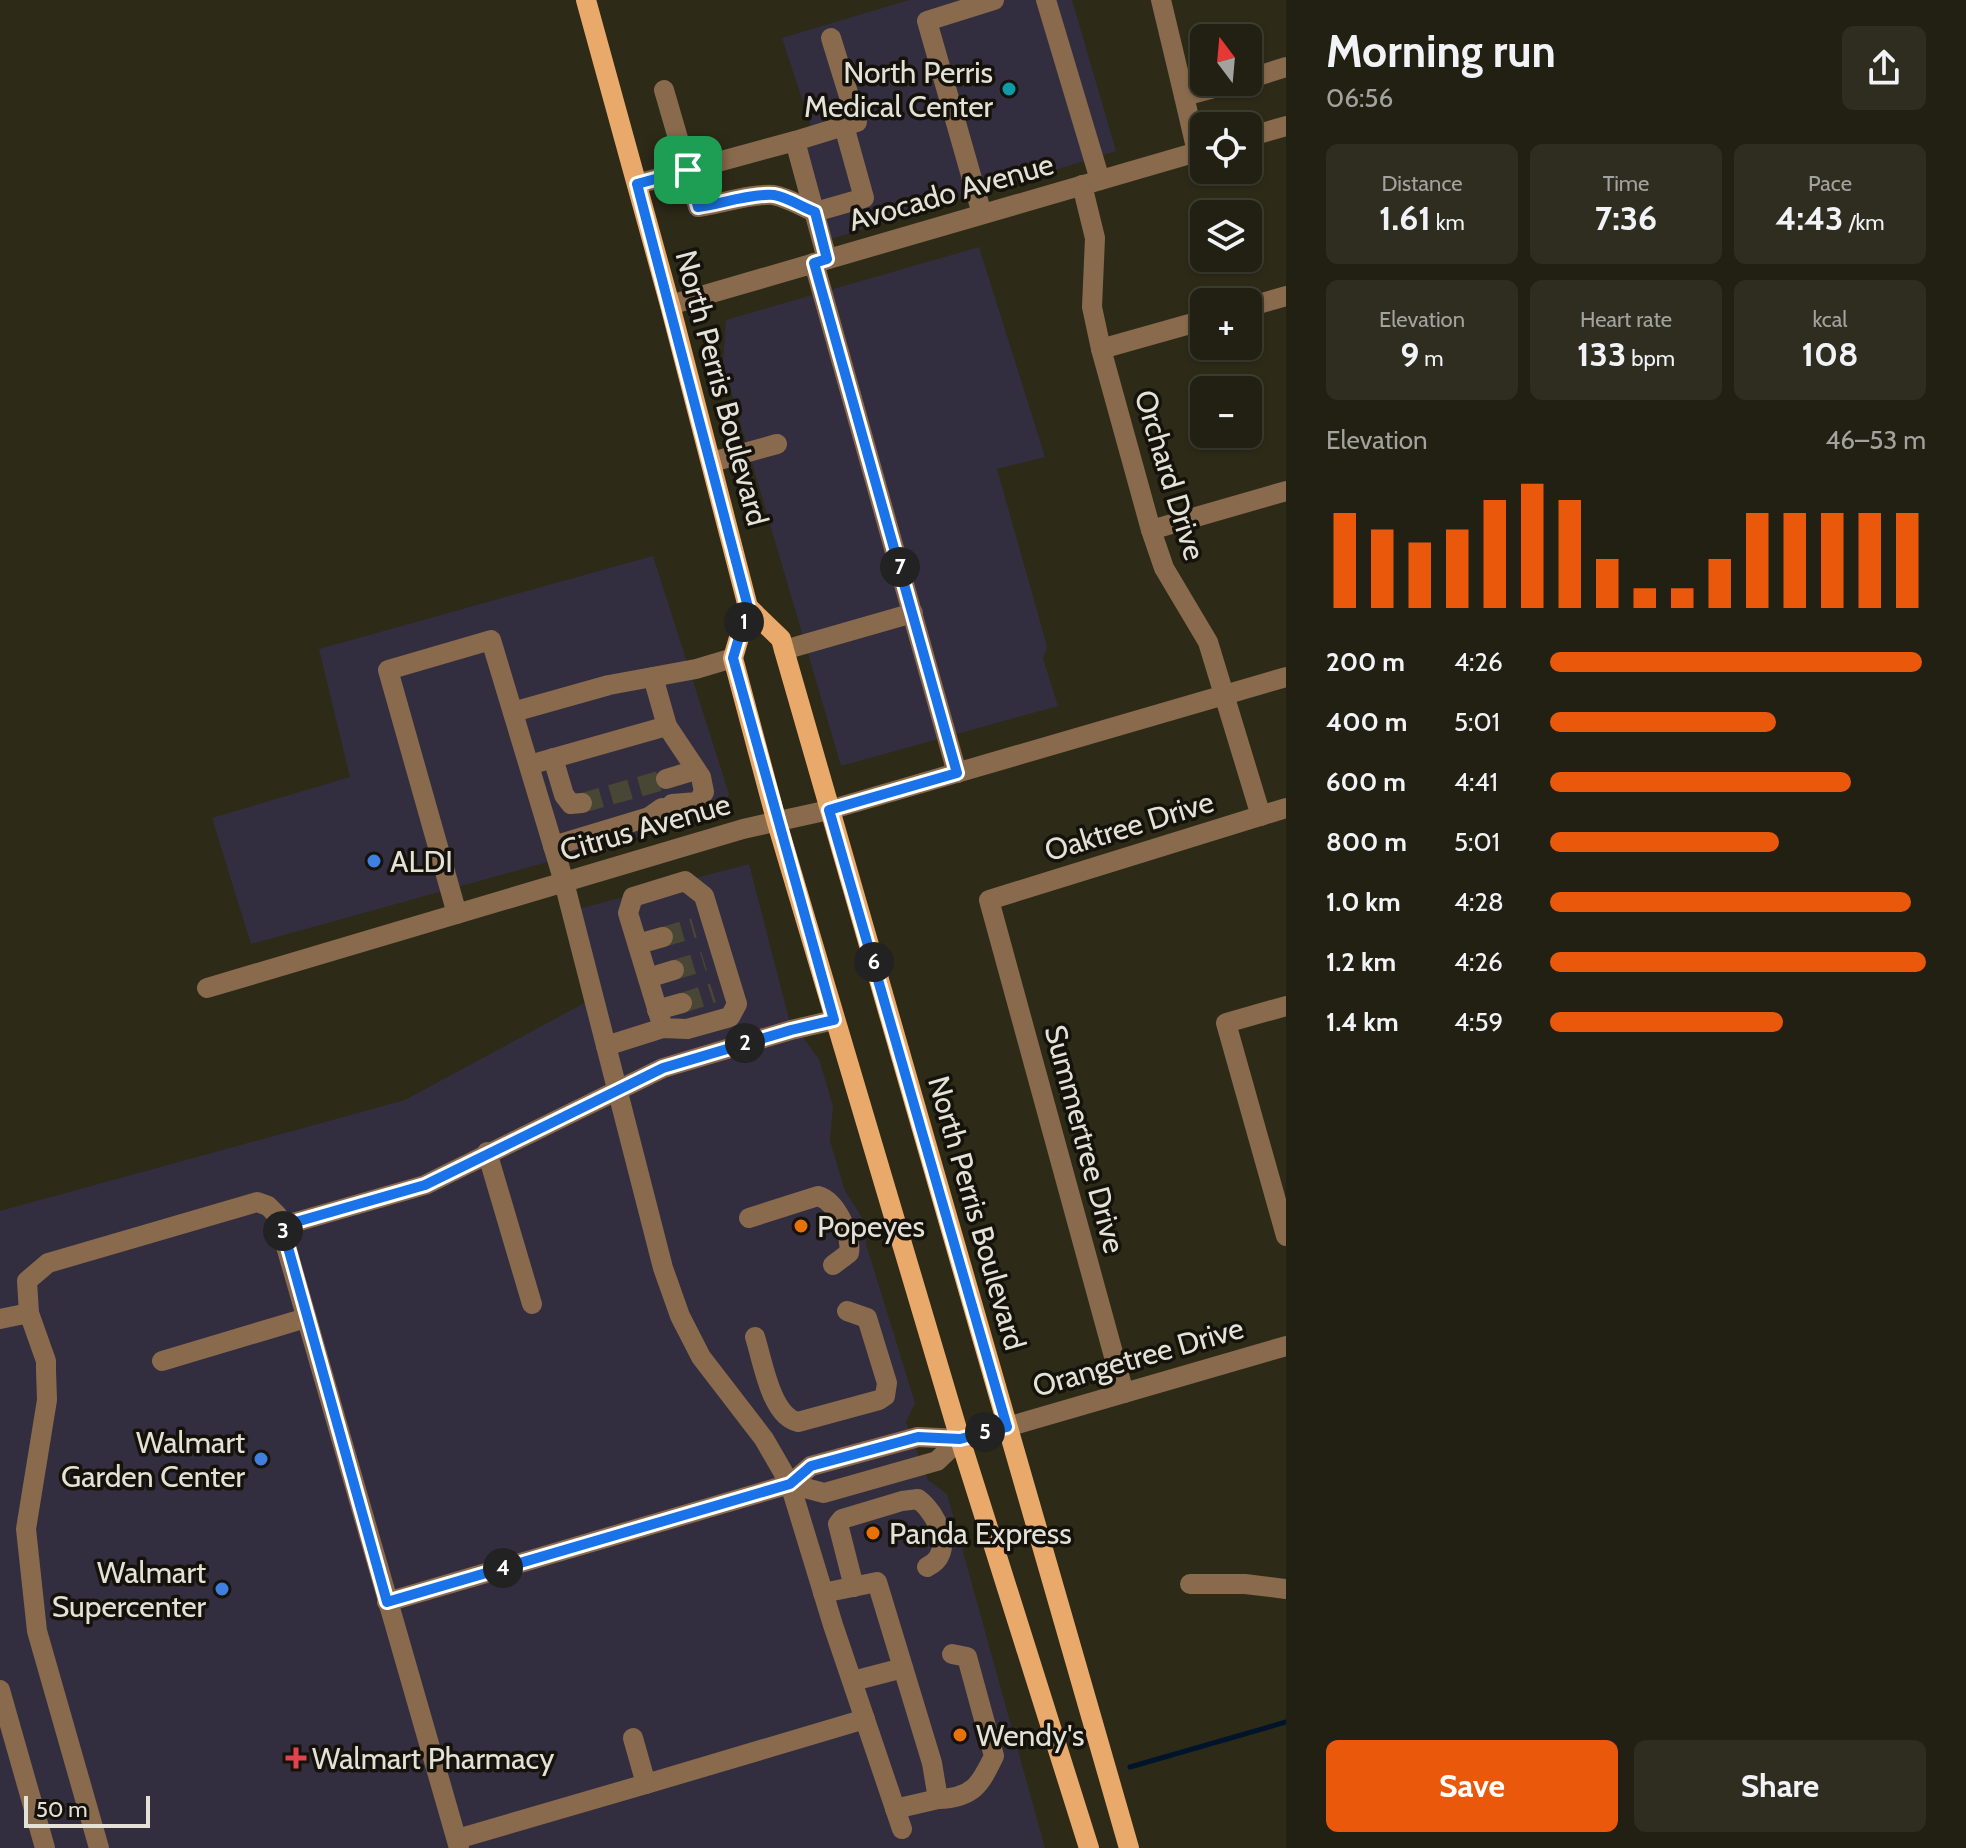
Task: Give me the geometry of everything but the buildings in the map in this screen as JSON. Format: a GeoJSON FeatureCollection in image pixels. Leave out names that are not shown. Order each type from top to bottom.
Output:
{"type":"FeatureCollection","features":[{"type":"Feature","properties":{"kind":"main road","name":"North Perris Boulevard"},"geometry":{"type":"LineString","coordinates":[[586,0],[712,462],[748,607],[781,639],[1129,1848]]}},
{"type":"Feature","properties":{"kind":"main road"},"geometry":{"type":"LineString","coordinates":[[748,607],[733,658],[777,823],[960,1439],[1089,1848]]}},
{"type":"Feature","properties":{"kind":"main road"},"geometry":{"type":"LineString","coordinates":[[960,1439],[1007,1427]]}},
{"type":"Feature","properties":{"kind":"street"},"geometry":{"type":"LineString","coordinates":[[982,214],[927,21],[994,0]]}},
{"type":"Feature","properties":{"kind":"street","name":"Orchard Drive"},"geometry":{"type":"LineString","coordinates":[[1046,0],[1091,182],[1095,238],[1092,307],[1101,349],[1164,568],[1208,642],[1261,816]]}},
{"type":"Feature","properties":{"kind":"street"},"geometry":{"type":"LineString","coordinates":[[1161,0],[1190,117]]}},
{"type":"Feature","properties":{"kind":"street"},"geometry":{"type":"LineString","coordinates":[[637,184],[857,122],[831,38]]}},
{"type":"Feature","properties":{"kind":"street"},"geometry":{"type":"LineString","coordinates":[[1262,75],[1286,67]]}},
{"type":"Feature","properties":{"kind":"street"},"geometry":{"type":"LineString","coordinates":[[664,90],[698,207],[727,204],[752,196],[775,195],[815,212],[864,198],[844,126]]}},
{"type":"Feature","properties":{"kind":"street"},"geometry":{"type":"LineString","coordinates":[[1184,96],[1190,94]]}},
{"type":"Feature","properties":{"kind":"street"},"geometry":{"type":"LineString","coordinates":[[1262,133],[1286,126]]}},
{"type":"Feature","properties":{"kind":"street"},"geometry":{"type":"LineString","coordinates":[[795,141],[815,212],[821,261],[957,773]]}},
{"type":"Feature","properties":{"kind":"street","name":"Avocado Avenue"},"geometry":{"type":"LineString","coordinates":[[670,305],[1190,154]]}},
{"type":"Feature","properties":{"kind":"street"},"geometry":{"type":"LineString","coordinates":[[1262,303],[1286,296]]}},
{"type":"Feature","properties":{"kind":"street"},"geometry":{"type":"LineString","coordinates":[[1101,349],[1190,324]]}},
{"type":"Feature","properties":{"kind":"street"},"geometry":{"type":"LineString","coordinates":[[712,462],[777,444]]}},
{"type":"Feature","properties":{"kind":"street"},"geometry":{"type":"LineString","coordinates":[[1151,530],[1286,491]]}},
{"type":"Feature","properties":{"kind":"street"},"geometry":{"type":"LineString","coordinates":[[784,650],[913,613]]}},
{"type":"Feature","properties":{"kind":"street"},"geometry":{"type":"LineString","coordinates":[[457,914],[388,670],[491,640],[564,882],[663,1268],[680,1316],[701,1357],[764,1439],[790,1484],[902,1829]]}},
{"type":"Feature","properties":{"kind":"street"},"geometry":{"type":"LineString","coordinates":[[513,712],[609,685],[733,658]]}},
{"type":"Feature","properties":{"kind":"street"},"geometry":{"type":"LineString","coordinates":[[553,846],[698,802],[704,792],[696,770],[667,726],[653,677]]}},
{"type":"Feature","properties":{"kind":"street","name":"Citrus Avenue"},"geometry":{"type":"LineString","coordinates":[[207,988],[743,829],[829,810],[1286,677]]}},
{"type":"Feature","properties":{"kind":"street"},"geometry":{"type":"LineString","coordinates":[[529,765],[667,726]]}},
{"type":"Feature","properties":{"kind":"street"},"geometry":{"type":"LineString","coordinates":[[553,758],[564,795],[571,804],[582,803]]}},
{"type":"Feature","properties":{"kind":"street"},"geometry":{"type":"LineString","coordinates":[[666,779],[696,770]]}},
{"type":"Feature","properties":{"kind":"street","name":"Oaktree Drive"},"geometry":{"type":"LineString","coordinates":[[989,900],[1286,808]]}},
{"type":"Feature","properties":{"kind":"street"},"geometry":{"type":"LineString","coordinates":[[685,881],[704,896],[703,925],[722,990],[737,1004],[730,1017],[687,1029],[660,1019],[628,913],[633,897],[685,881]]}},
{"type":"Feature","properties":{"kind":"street","name":"Summertree Drive"},"geometry":{"type":"LineString","coordinates":[[989,900],[1124,1393]]}},
{"type":"Feature","properties":{"kind":"street"},"geometry":{"type":"LineString","coordinates":[[638,944],[663,937]]}},
{"type":"Feature","properties":{"kind":"street"},"geometry":{"type":"LineString","coordinates":[[648,978],[674,970]]}},
{"type":"Feature","properties":{"kind":"street"},"geometry":{"type":"LineString","coordinates":[[606,1046],[660,1019],[682,1003]]}},
{"type":"Feature","properties":{"kind":"street"},"geometry":{"type":"LineString","coordinates":[[1286,1006],[1226,1023],[1281,1204],[1286,1236]]}},
{"type":"Feature","properties":{"kind":"street"},"geometry":{"type":"LineString","coordinates":[[282,1226],[414,1189],[663,1068],[834,1020]]}},
{"type":"Feature","properties":{"kind":"street"},"geometry":{"type":"LineString","coordinates":[[696,1027],[703,1056]]}},
{"type":"Feature","properties":{"kind":"street"},"geometry":{"type":"LineString","coordinates":[[487,1152],[532,1304]]}},
{"type":"Feature","properties":{"kind":"street"},"geometry":{"type":"LineString","coordinates":[[749,1218],[823,1197],[830,1202],[850,1245],[849,1253],[833,1265]]}},
{"type":"Feature","properties":{"kind":"street"},"geometry":{"type":"LineString","coordinates":[[99,1848],[37,1631],[26,1529],[47,1400],[46,1361],[29,1313],[27,1281],[48,1263],[257,1202],[268,1206],[282,1226],[458,1844],[865,1719]]}},
{"type":"Feature","properties":{"kind":"street"},"geometry":{"type":"LineString","coordinates":[[755,1337],[777,1408],[792,1421],[879,1400],[888,1389],[867,1318],[847,1311]]}},
{"type":"Feature","properties":{"kind":"street"},"geometry":{"type":"LineString","coordinates":[[0,1319],[29,1313]]}},
{"type":"Feature","properties":{"kind":"street"},"geometry":{"type":"LineString","coordinates":[[162,1361],[306,1318]]}},
{"type":"Feature","properties":{"kind":"street","name":"Orangetree Drive"},"geometry":{"type":"LineString","coordinates":[[1007,1427],[1286,1346]]}},
{"type":"Feature","properties":{"kind":"street"},"geometry":{"type":"LineString","coordinates":[[387,1602],[790,1484],[811,1466],[918,1437],[960,1439]]}},
{"type":"Feature","properties":{"kind":"street"},"geometry":{"type":"LineString","coordinates":[[790,1484],[824,1493],[937,1461],[960,1439]]}},
{"type":"Feature","properties":{"kind":"street"},"geometry":{"type":"LineString","coordinates":[[854,1587],[838,1524],[842,1519],[902,1501],[918,1499],[938,1526],[943,1541],[942,1555],[936,1563],[927,1567]]}},
{"type":"Feature","properties":{"kind":"street"},"geometry":{"type":"LineString","coordinates":[[823,1593],[877,1582],[932,1763],[938,1799]]}},
{"type":"Feature","properties":{"kind":"street"},"geometry":{"type":"LineString","coordinates":[[1190,1584],[1245,1584],[1286,1589]]}},
{"type":"Feature","properties":{"kind":"street"},"geometry":{"type":"LineString","coordinates":[[895,1809],[968,1793],[977,1787],[994,1756],[967,1657],[952,1654]]}},
{"type":"Feature","properties":{"kind":"street"},"geometry":{"type":"LineString","coordinates":[[853,1681],[903,1668]]}},
{"type":"Feature","properties":{"kind":"street"},"geometry":{"type":"LineString","coordinates":[[0,1690],[45,1848]]}},
{"type":"Feature","properties":{"kind":"street"},"geometry":{"type":"LineString","coordinates":[[633,1738],[646,1784]]}},
{"type":"Feature","properties":{"kind":"shaded area"},"geometry":{"type":"Polygon","coordinates":[[[909,0],[1072,0],[1116,151],[828,240],[806,154],[811,126],[782,38],[909,0]]]}},
{"type":"Feature","properties":{"kind":"shaded area"},"geometry":{"type":"Polygon","coordinates":[[[979,247],[1045,457],[997,469],[1047,646],[1043,659],[1058,706],[841,766],[723,364],[726,320],[979,247]]]}},
{"type":"Feature","properties":{"kind":"shaded area"},"geometry":{"type":"Polygon","coordinates":[[[653,556],[729,794],[722,814],[251,944],[212,818],[350,777],[319,649],[653,556]]]}},
{"type":"Feature","properties":{"kind":"shaded area"},"geometry":{"type":"Polygon","coordinates":[[[749,864],[789,1019],[819,1059],[833,1106],[830,1141],[845,1191],[866,1224],[866,1244],[915,1403],[906,1422],[928,1480],[947,1494],[1045,1848],[0,1848],[0,1211],[405,1100],[599,995],[578,909],[749,864]]]}},
{"type":"Feature","properties":{"kind":"waterway"},"geometry":{"type":"LineString","coordinates":[[1130,1767],[1286,1722]]}},
{"type":"Feature","properties":{"kind":"tunnel"},"geometry":{"type":"LineString","coordinates":[[582,803],[666,779]]}},
{"type":"Feature","properties":{"kind":"tunnel"},"geometry":{"type":"LineString","coordinates":[[666,818],[677,815]]}},
{"type":"Feature","properties":{"kind":"tunnel"},"geometry":{"type":"LineString","coordinates":[[663,937],[694,928]]}},
{"type":"Feature","properties":{"kind":"tunnel"},"geometry":{"type":"LineString","coordinates":[[674,970],[704,961]]}},
{"type":"Feature","properties":{"kind":"tunnel"},"geometry":{"type":"LineString","coordinates":[[682,1003],[713,993]]}},
{"type":"Feature","properties":{"kind":"place","name":"North Perris Medical Center"},"geometry":{"type":"Point","coordinates":[1009,89]}},
{"type":"Feature","properties":{"kind":"place","name":"ALDI"},"geometry":{"type":"Point","coordinates":[374,861]}},
{"type":"Feature","properties":{"kind":"place","name":"Popeyes"},"geometry":{"type":"Point","coordinates":[801,1226]}},
{"type":"Feature","properties":{"kind":"place","name":"Walmart Garden Center"},"geometry":{"type":"Point","coordinates":[261,1459]}},
{"type":"Feature","properties":{"kind":"place","name":"Panda Express"},"geometry":{"type":"Point","coordinates":[873,1533]}},
{"type":"Feature","properties":{"kind":"place","name":"Walmart Supercenter"},"geometry":{"type":"Point","coordinates":[222,1589]}},
{"type":"Feature","properties":{"kind":"place","name":"Wendy's"},"geometry":{"type":"Point","coordinates":[960,1735]}},
{"type":"Feature","properties":{"kind":"place","name":"Walmart Pharmacy"},"geometry":{"type":"Point","coordinates":[296,1758]}},
{"type":"Feature","properties":{"kind":"route"},"geometry":{"type":"LineString","coordinates":[[688,170],[698,207],[727,204],[752,196],[775,195],[815,212],[827,259],[814,263],[957,773],[829,810],[1007,1427],[960,1439],[918,1437],[811,1466],[790,1484],[387,1602],[282,1226],[425,1185],[663,1068],[834,1020],[733,658],[748,607],[637,184],[688,170]]}}]}
